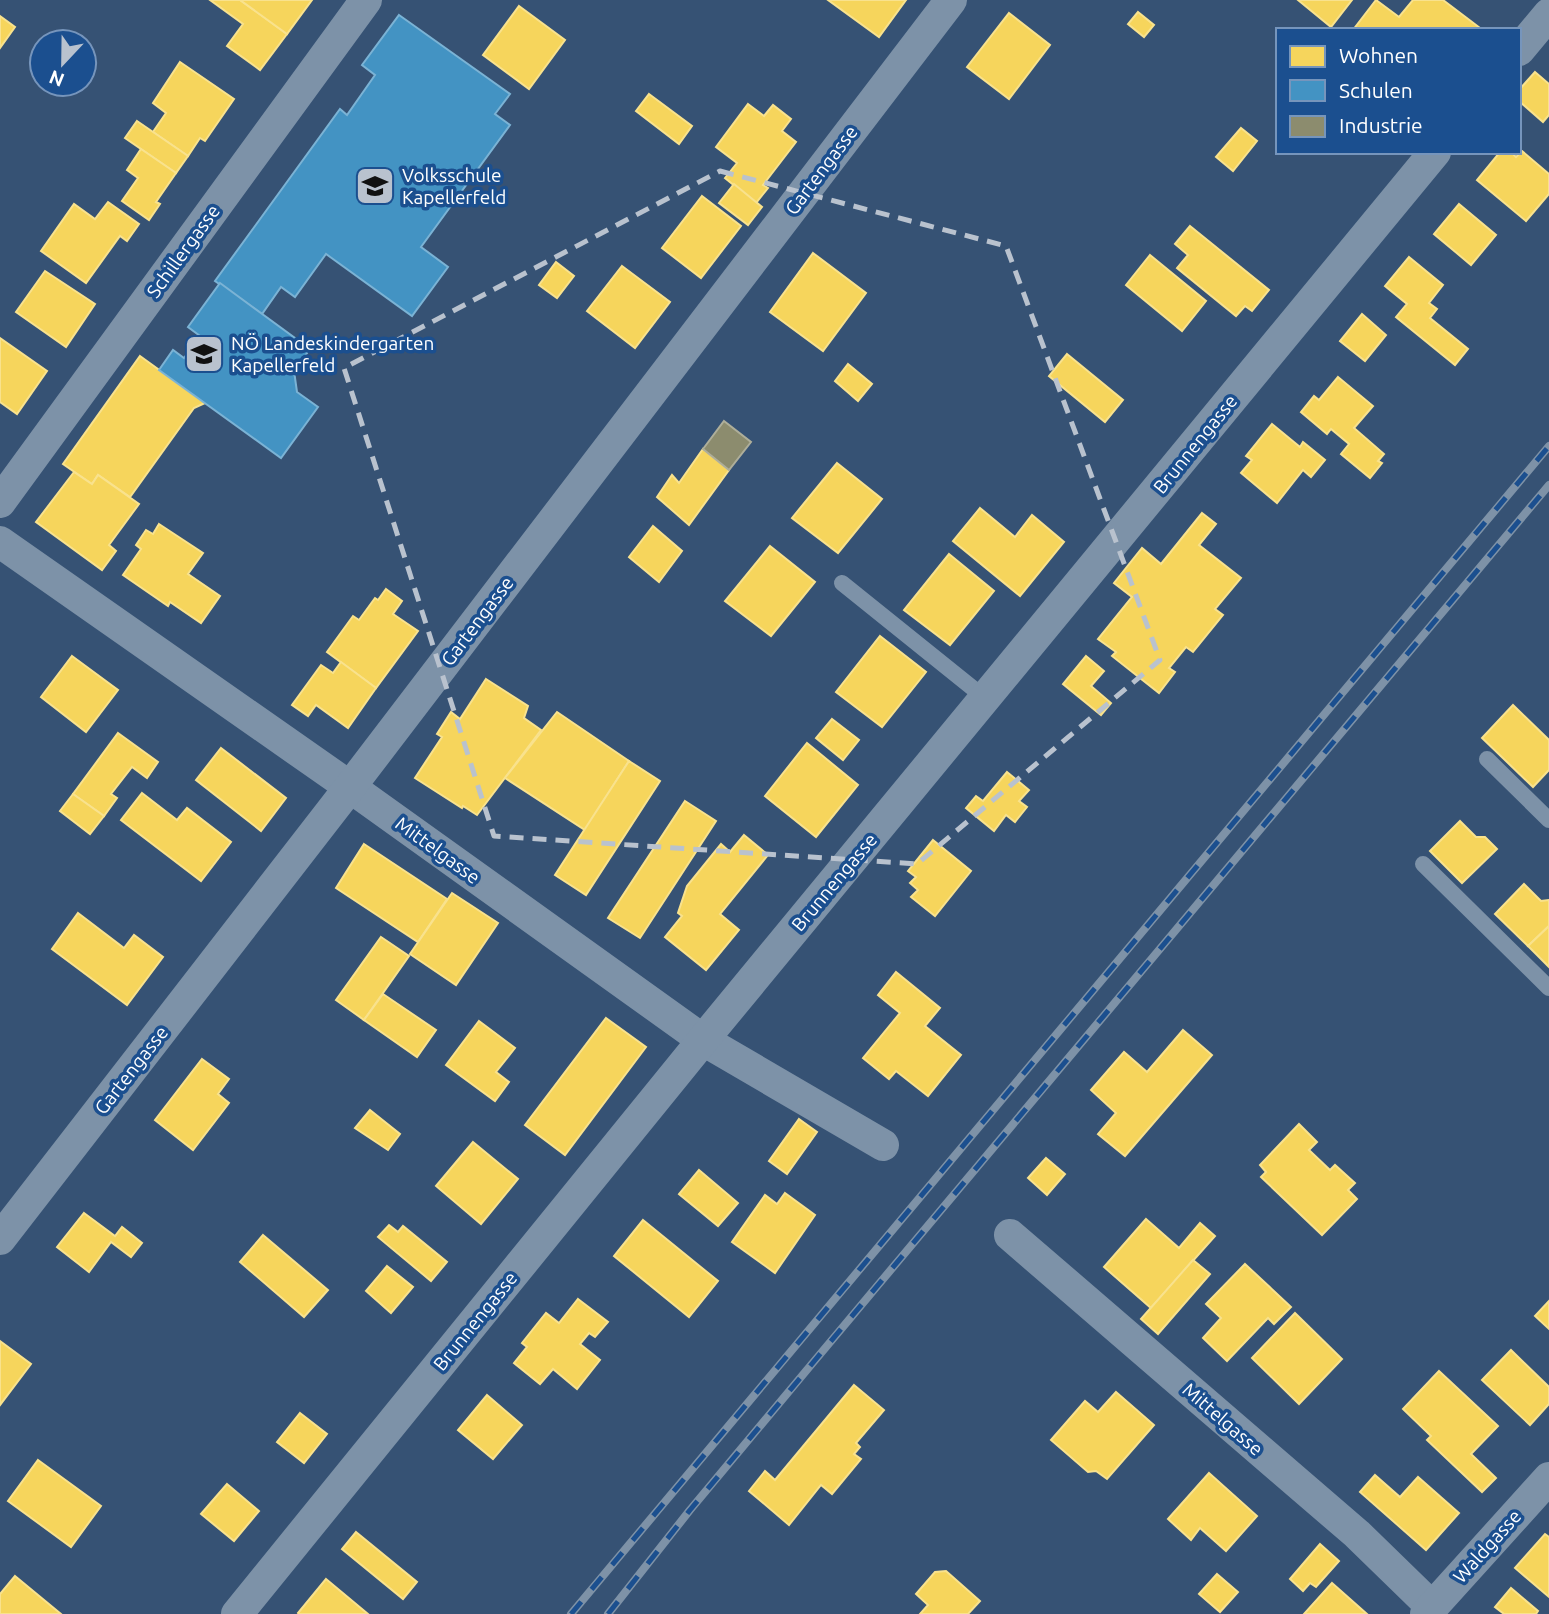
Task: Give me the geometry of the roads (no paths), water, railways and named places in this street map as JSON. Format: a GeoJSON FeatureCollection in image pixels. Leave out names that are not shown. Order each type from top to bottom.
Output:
{"type":"FeatureCollection","features":[{"type":"Feature","properties":{"kind":"street","name":"Schillergasse"},"geometry":{"type":"LineString","coordinates":[[0,502],[366,0]]}},
{"type":"Feature","properties":{"kind":"street","name":"Gartengasse"},"geometry":{"type":"LineString","coordinates":[[0,1239],[350,787],[951,0]]}},
{"type":"Feature","properties":{"kind":"street"},"geometry":{"type":"LineString","coordinates":[[1521,48],[1549,14]]}},
{"type":"Feature","properties":{"kind":"street","name":"Brunnengasse"},"geometry":{"type":"LineString","coordinates":[[237,1614],[703,1040],[1433,154]]}},
{"type":"Feature","properties":{"kind":"street","name":"Mittelgasse"},"geometry":{"type":"LineString","coordinates":[[0,542],[350,787],[703,1040],[883,1145]]}},
{"type":"Feature","properties":{"kind":"street","name":"Mittelgasse"},"geometry":{"type":"LineString","coordinates":[[1010,1235],[1357,1534],[1429,1611]]}},
{"type":"Feature","properties":{"kind":"street","name":"Waldgasse"},"geometry":{"type":"LineString","coordinates":[[1429,1611],[1549,1478]]}},
{"type":"Feature","properties":{"kind":"lane"},"geometry":{"type":"LineString","coordinates":[[842,583],[985,698]]}},
{"type":"Feature","properties":{"kind":"lane"},"geometry":{"type":"LineString","coordinates":[[1487,759],[1549,820]]}},
{"type":"Feature","properties":{"kind":"lane"},"geometry":{"type":"LineString","coordinates":[[1423,864],[1549,988]]}},
{"type":"Feature","properties":{"kind":"railway"},"geometry":{"type":"LineString","coordinates":[[571,1614],[1549,446]]}},
{"type":"Feature","properties":{"kind":"railway"},"geometry":{"type":"LineString","coordinates":[[608,1614],[690,1510],[1549,485]]}},
{"type":"Feature","properties":{"kind":"place","name":"Volksschule Kapellerfeld"},"geometry":{"type":"Point","coordinates":[375,186]}},
{"type":"Feature","properties":{"kind":"place","name":"NÖ Landeskindergarten Kapellerfeld"},"geometry":{"type":"Point","coordinates":[204,354]}}]}
